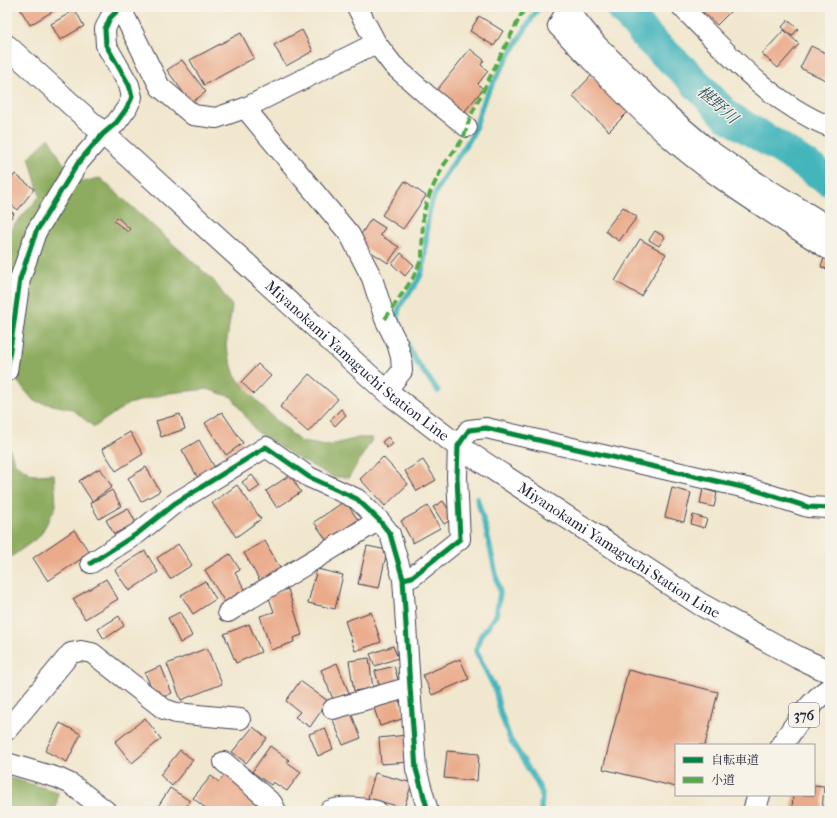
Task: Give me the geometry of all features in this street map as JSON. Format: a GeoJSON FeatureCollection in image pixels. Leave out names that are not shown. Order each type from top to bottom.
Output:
{"type":"FeatureCollection","features":[{"type":"Feature","properties":{"kind":"main road","name":"Miyanokami Yamaguchi Station Line"},"geometry":{"type":"LineString","coordinates":[[7,46],[386,391],[458,446],[700,604],[797,657],[830,672]]}},
{"type":"Feature","properties":{"kind":"main road","name":"376"},"geometry":{"type":"LineString","coordinates":[[783,744],[811,706],[824,692],[830,689]]}},
{"type":"Feature","properties":{"kind":"main road"},"geometry":{"type":"LineString","coordinates":[[754,811],[759,796]]}},
{"type":"Feature","properties":{"kind":"street"},"geometry":{"type":"LineString","coordinates":[[357,7],[376,43],[394,65],[427,95],[467,127]]}},
{"type":"Feature","properties":{"kind":"street"},"geometry":{"type":"LineString","coordinates":[[682,7],[741,68],[772,93],[812,120],[830,127]]}},
{"type":"Feature","properties":{"kind":"street"},"geometry":{"type":"LineString","coordinates":[[7,371],[20,279],[36,232],[78,163],[116,123],[127,108],[132,97],[129,85],[106,45],[104,29],[110,18],[120,8],[160,87],[193,115],[216,118],[245,108],[376,43]]}},
{"type":"Feature","properties":{"kind":"street"},"geometry":{"type":"LineString","coordinates":[[830,227],[750,178],[703,144],[668,115],[603,50],[566,8],[558,26],[665,134],[730,186],[828,249],[830,246]]}},
{"type":"Feature","properties":{"kind":"street"},"geometry":{"type":"LineString","coordinates":[[245,108],[350,235],[372,278],[384,319],[397,343],[401,357],[402,371],[386,391]]}},
{"type":"Feature","properties":{"kind":"street"},"geometry":{"type":"LineString","coordinates":[[404,579],[412,577],[460,539],[457,477],[458,446],[469,430],[486,428],[755,490],[808,507],[830,508]]}},
{"type":"Feature","properties":{"kind":"street"},"geometry":{"type":"LineString","coordinates":[[91,563],[138,533],[174,504],[266,447],[309,477],[357,499],[379,520],[390,534],[404,579],[416,769],[428,811]]}},
{"type":"Feature","properties":{"kind":"street"},"geometry":{"type":"LineString","coordinates":[[228,612],[379,520]]}},
{"type":"Feature","properties":{"kind":"street"},"geometry":{"type":"LineString","coordinates":[[7,730],[71,653],[81,651],[92,653],[164,709],[176,713],[240,719]]}},
{"type":"Feature","properties":{"kind":"street"},"geometry":{"type":"LineString","coordinates":[[333,709],[410,687]]}},
{"type":"Feature","properties":{"kind":"street"},"geometry":{"type":"LineString","coordinates":[[224,762],[272,803],[276,811]]}},
{"type":"Feature","properties":{"kind":"street"},"geometry":{"type":"LineString","coordinates":[[7,763],[58,778],[71,784],[106,811]]}},
{"type":"Feature","properties":{"kind":"street"},"geometry":{"type":"LineString","coordinates":[[329,811],[336,808],[368,809],[377,811]]}},
{"type":"Feature","properties":{"kind":"green space"},"geometry":{"type":"Polygon","coordinates":[[[49,138],[61,160],[83,182],[100,178],[213,280],[232,306],[226,346],[235,376],[267,412],[301,442],[327,446],[358,438],[373,438],[349,477],[333,477],[296,457],[256,431],[232,397],[207,389],[169,393],[128,404],[94,427],[72,409],[34,401],[18,382],[7,373],[7,231],[9,231],[40,196],[29,157],[49,138]]]}},
{"type":"Feature","properties":{"kind":"green space"},"geometry":{"type":"Polygon","coordinates":[[[7,441],[15,464],[33,475],[54,474],[56,506],[40,536],[11,557],[7,558],[7,441]]]}},
{"type":"Feature","properties":{"kind":"green space"},"geometry":{"type":"Polygon","coordinates":[[[7,777],[58,792],[56,811],[7,811],[7,777]]]}},
{"type":"Feature","properties":{"kind":"building"},"geometry":{"type":"Polygon","coordinates":[[[19,7],[60,7],[30,25],[19,7]]]}},
{"type":"Feature","properties":{"kind":"building"},"geometry":{"type":"Polygon","coordinates":[[[698,7],[727,7],[731,11],[717,25],[698,7]]]}},
{"type":"Feature","properties":{"kind":"building"},"geometry":{"type":"Polygon","coordinates":[[[75,10],[84,26],[60,40],[51,24],[75,10]]]}},
{"type":"Feature","properties":{"kind":"building"},"geometry":{"type":"Polygon","coordinates":[[[479,16],[503,31],[494,46],[470,31],[479,16]]]}},
{"type":"Feature","properties":{"kind":"building"},"geometry":{"type":"Polygon","coordinates":[[[788,20],[798,29],[792,36],[782,27],[788,20]]]}},
{"type":"Feature","properties":{"kind":"building"},"geometry":{"type":"Polygon","coordinates":[[[302,30],[313,51],[286,66],[274,45],[302,30]]]}},
{"type":"Feature","properties":{"kind":"building"},"geometry":{"type":"Polygon","coordinates":[[[784,30],[799,44],[778,68],[762,54],[784,30]]]}},
{"type":"Feature","properties":{"kind":"building"},"geometry":{"type":"Polygon","coordinates":[[[241,33],[254,58],[204,85],[190,60],[241,33]]]}},
{"type":"Feature","properties":{"kind":"building"},"geometry":{"type":"Polygon","coordinates":[[[811,46],[830,55],[830,82],[800,68],[811,46]]]}},
{"type":"Feature","properties":{"kind":"building"},"geometry":{"type":"Polygon","coordinates":[[[470,49],[484,60],[481,65],[488,71],[478,84],[483,89],[460,117],[433,95],[470,49]]]}},
{"type":"Feature","properties":{"kind":"building"},"geometry":{"type":"Polygon","coordinates":[[[182,60],[206,92],[191,103],[167,70],[182,60]]]}},
{"type":"Feature","properties":{"kind":"building"},"geometry":{"type":"Polygon","coordinates":[[[592,75],[629,111],[609,131],[572,96],[592,75]]]}},
{"type":"Feature","properties":{"kind":"building"},"geometry":{"type":"Polygon","coordinates":[[[15,174],[34,189],[18,210],[7,202],[7,185],[15,174]]]}},
{"type":"Feature","properties":{"kind":"building"},"geometry":{"type":"Polygon","coordinates":[[[405,181],[426,196],[403,229],[382,215],[405,181]]]}},
{"type":"Feature","properties":{"kind":"building"},"geometry":{"type":"Polygon","coordinates":[[[623,207],[637,217],[619,241],[605,231],[623,207]]]}},
{"type":"Feature","properties":{"kind":"building"},"geometry":{"type":"Polygon","coordinates":[[[7,208],[14,214],[7,223],[7,208]]]}},
{"type":"Feature","properties":{"kind":"building"},"geometry":{"type":"Polygon","coordinates":[[[117,217],[130,229],[128,232],[114,221],[117,217]]]}},
{"type":"Feature","properties":{"kind":"building"},"geometry":{"type":"Polygon","coordinates":[[[371,219],[385,228],[380,235],[399,247],[388,263],[356,242],[371,219]]]}},
{"type":"Feature","properties":{"kind":"building"},"geometry":{"type":"Polygon","coordinates":[[[655,231],[665,237],[659,246],[649,240],[655,231]]]}},
{"type":"Feature","properties":{"kind":"building"},"geometry":{"type":"Polygon","coordinates":[[[640,239],[666,254],[641,296],[615,281],[640,239]]]}},
{"type":"Feature","properties":{"kind":"building"},"geometry":{"type":"Polygon","coordinates":[[[401,253],[414,265],[405,276],[392,264],[401,253]]]}},
{"type":"Feature","properties":{"kind":"building"},"geometry":{"type":"Polygon","coordinates":[[[824,258],[830,259],[830,270],[821,267],[824,258]]]}},
{"type":"Feature","properties":{"kind":"building"},"geometry":{"type":"Polygon","coordinates":[[[258,364],[271,376],[254,394],[241,382],[258,364]]]}},
{"type":"Feature","properties":{"kind":"building"},"geometry":{"type":"Polygon","coordinates":[[[309,374],[338,399],[308,432],[280,407],[309,374]]]}},
{"type":"Feature","properties":{"kind":"building"},"geometry":{"type":"Polygon","coordinates":[[[341,409],[346,415],[335,426],[330,420],[341,409]]]}},
{"type":"Feature","properties":{"kind":"building"},"geometry":{"type":"Polygon","coordinates":[[[222,412],[243,443],[226,455],[205,423],[222,412]]]}},
{"type":"Feature","properties":{"kind":"building"},"geometry":{"type":"Polygon","coordinates":[[[180,414],[185,429],[161,437],[156,421],[180,414]]]}},
{"type":"Feature","properties":{"kind":"building"},"geometry":{"type":"Polygon","coordinates":[[[130,432],[143,454],[116,471],[102,449],[130,432]]]}},
{"type":"Feature","properties":{"kind":"building"},"geometry":{"type":"Polygon","coordinates":[[[388,437],[393,444],[387,448],[382,442],[388,437]]]}},
{"type":"Feature","properties":{"kind":"building"},"geometry":{"type":"Polygon","coordinates":[[[199,440],[215,468],[198,478],[182,450],[199,440]]]}},
{"type":"Feature","properties":{"kind":"building"},"geometry":{"type":"Polygon","coordinates":[[[383,457],[408,484],[385,506],[360,479],[383,457]]]}},
{"type":"Feature","properties":{"kind":"building"},"geometry":{"type":"Polygon","coordinates":[[[423,460],[436,480],[417,491],[405,471],[423,460]]]}},
{"type":"Feature","properties":{"kind":"building"},"geometry":{"type":"Polygon","coordinates":[[[146,467],[160,491],[141,502],[128,478],[146,467]]]}},
{"type":"Feature","properties":{"kind":"building"},"geometry":{"type":"Polygon","coordinates":[[[100,468],[112,487],[92,501],[79,481],[100,468]]]}},
{"type":"Feature","properties":{"kind":"building"},"geometry":{"type":"Polygon","coordinates":[[[252,475],[260,486],[250,493],[242,482],[252,475]]]}},
{"type":"Feature","properties":{"kind":"building"},"geometry":{"type":"Polygon","coordinates":[[[290,475],[301,492],[277,508],[266,491],[290,475]]]}},
{"type":"Feature","properties":{"kind":"building"},"geometry":{"type":"Polygon","coordinates":[[[237,485],[261,519],[236,537],[212,503],[237,485]]]}},
{"type":"Feature","properties":{"kind":"building"},"geometry":{"type":"Polygon","coordinates":[[[672,488],[691,493],[684,522],[665,517],[672,488]]]}},
{"type":"Feature","properties":{"kind":"building"},"geometry":{"type":"Polygon","coordinates":[[[703,489],[717,493],[714,507],[700,504],[703,489]]]}},
{"type":"Feature","properties":{"kind":"building"},"geometry":{"type":"Polygon","coordinates":[[[112,490],[121,506],[99,519],[90,503],[112,490]]]}},
{"type":"Feature","properties":{"kind":"building"},"geometry":{"type":"Polygon","coordinates":[[[345,501],[358,520],[327,541],[314,522],[345,501]]]}},
{"type":"Feature","properties":{"kind":"building"},"geometry":{"type":"Polygon","coordinates":[[[443,501],[454,518],[444,524],[433,507],[443,501]]]}},
{"type":"Feature","properties":{"kind":"building"},"geometry":{"type":"Polygon","coordinates":[[[428,506],[440,528],[413,543],[401,521],[428,506]]]}},
{"type":"Feature","properties":{"kind":"building"},"geometry":{"type":"Polygon","coordinates":[[[128,508],[136,523],[114,534],[106,520],[128,508]]]}},
{"type":"Feature","properties":{"kind":"building"},"geometry":{"type":"Polygon","coordinates":[[[693,515],[707,519],[704,528],[691,524],[693,515]]]}},
{"type":"Feature","properties":{"kind":"building"},"geometry":{"type":"Polygon","coordinates":[[[74,530],[90,553],[48,581],[33,558],[74,530]]]}},
{"type":"Feature","properties":{"kind":"building"},"geometry":{"type":"Polygon","coordinates":[[[265,541],[281,570],[260,581],[244,553],[265,541]]]}},
{"type":"Feature","properties":{"kind":"building"},"geometry":{"type":"Polygon","coordinates":[[[178,544],[192,565],[170,579],[157,558],[178,544]]]}},
{"type":"Feature","properties":{"kind":"building"},"geometry":{"type":"Polygon","coordinates":[[[367,546],[387,550],[379,588],[358,584],[367,546]]]}},
{"type":"Feature","properties":{"kind":"building"},"geometry":{"type":"Polygon","coordinates":[[[145,551],[158,572],[129,591],[115,570],[145,551]]]}},
{"type":"Feature","properties":{"kind":"building"},"geometry":{"type":"Polygon","coordinates":[[[230,554],[240,570],[235,573],[246,591],[226,604],[205,570],[230,554]]]}},
{"type":"Feature","properties":{"kind":"building"},"geometry":{"type":"Polygon","coordinates":[[[317,569],[343,575],[335,609],[308,603],[317,569]]]}},
{"type":"Feature","properties":{"kind":"building"},"geometry":{"type":"Polygon","coordinates":[[[106,579],[118,599],[85,619],[73,599],[106,579]]]}},
{"type":"Feature","properties":{"kind":"building"},"geometry":{"type":"Polygon","coordinates":[[[205,581],[216,599],[193,614],[181,595],[205,581]]]}},
{"type":"Feature","properties":{"kind":"building"},"geometry":{"type":"Polygon","coordinates":[[[288,589],[302,635],[293,638],[294,642],[271,650],[260,616],[274,612],[268,595],[288,589]]]}},
{"type":"Feature","properties":{"kind":"building"},"geometry":{"type":"Polygon","coordinates":[[[180,612],[192,636],[180,643],[168,618],[180,612]]]}},
{"type":"Feature","properties":{"kind":"building"},"geometry":{"type":"Polygon","coordinates":[[[371,612],[381,642],[355,651],[345,621],[371,612]]]}},
{"type":"Feature","properties":{"kind":"building"},"geometry":{"type":"Polygon","coordinates":[[[119,616],[124,626],[104,639],[98,629],[119,616]]]}},
{"type":"Feature","properties":{"kind":"building"},"geometry":{"type":"Polygon","coordinates":[[[249,624],[261,652],[236,663],[224,634],[249,624]]]}},
{"type":"Feature","properties":{"kind":"building"},"geometry":{"type":"Polygon","coordinates":[[[393,646],[398,658],[375,666],[370,654],[393,646]]]}},
{"type":"Feature","properties":{"kind":"building"},"geometry":{"type":"Polygon","coordinates":[[[207,648],[222,684],[181,700],[167,664],[207,648]]]}},
{"type":"Feature","properties":{"kind":"building"},"geometry":{"type":"Polygon","coordinates":[[[369,658],[373,688],[354,691],[349,661],[369,658]]]}},
{"type":"Feature","properties":{"kind":"building"},"geometry":{"type":"Polygon","coordinates":[[[460,659],[469,679],[432,695],[423,675],[460,659]]]}},
{"type":"Feature","properties":{"kind":"building"},"geometry":{"type":"Polygon","coordinates":[[[337,663],[349,693],[333,699],[321,670],[337,663]]]}},
{"type":"Feature","properties":{"kind":"building"},"geometry":{"type":"Polygon","coordinates":[[[161,666],[172,693],[157,700],[145,673],[161,666]]]}},
{"type":"Feature","properties":{"kind":"building"},"geometry":{"type":"Polygon","coordinates":[[[394,666],[399,683],[380,688],[375,671],[394,666]]]}},
{"type":"Feature","properties":{"kind":"building"},"geometry":{"type":"Polygon","coordinates":[[[628,670],[718,692],[705,744],[675,744],[675,787],[603,769],[628,670]]]}},
{"type":"Feature","properties":{"kind":"building"},"geometry":{"type":"Polygon","coordinates":[[[300,681],[328,701],[310,727],[295,717],[300,712],[286,701],[300,681]]]}},
{"type":"Feature","properties":{"kind":"building"},"geometry":{"type":"Polygon","coordinates":[[[398,696],[405,718],[380,726],[373,705],[398,696]]]}},
{"type":"Feature","properties":{"kind":"building"},"geometry":{"type":"Polygon","coordinates":[[[351,713],[361,738],[343,745],[333,720],[351,713]]]}},
{"type":"Feature","properties":{"kind":"building"},"geometry":{"type":"Polygon","coordinates":[[[145,718],[161,739],[132,763],[115,742],[145,718]]]}},
{"type":"Feature","properties":{"kind":"building"},"geometry":{"type":"Polygon","coordinates":[[[60,723],[81,734],[67,762],[45,751],[60,723]]]}},
{"type":"Feature","properties":{"kind":"building"},"geometry":{"type":"Polygon","coordinates":[[[253,727],[267,738],[246,763],[232,752],[253,727]]]}},
{"type":"Feature","properties":{"kind":"building"},"geometry":{"type":"Polygon","coordinates":[[[325,728],[333,749],[318,756],[309,734],[325,728]]]}},
{"type":"Feature","properties":{"kind":"building"},"geometry":{"type":"Polygon","coordinates":[[[407,735],[409,762],[381,764],[379,738],[407,735]]]}},
{"type":"Feature","properties":{"kind":"building"},"geometry":{"type":"Polygon","coordinates":[[[270,746],[289,760],[287,762],[301,772],[287,791],[273,782],[271,785],[252,772],[270,746]]]}},
{"type":"Feature","properties":{"kind":"building"},"geometry":{"type":"Polygon","coordinates":[[[180,750],[193,760],[172,786],[160,775],[180,750]]]}},
{"type":"Feature","properties":{"kind":"building"},"geometry":{"type":"Polygon","coordinates":[[[447,751],[479,754],[477,781],[444,778],[447,751]]]}},
{"type":"Feature","properties":{"kind":"building"},"geometry":{"type":"Polygon","coordinates":[[[228,771],[253,792],[249,797],[257,804],[252,811],[209,811],[193,798],[211,776],[219,782],[228,771]]]}},
{"type":"Feature","properties":{"kind":"building"},"geometry":{"type":"Polygon","coordinates":[[[375,773],[412,783],[404,808],[368,798],[375,773]]]}},
{"type":"Feature","properties":{"kind":"building"},"geometry":{"type":"Polygon","coordinates":[[[815,785],[824,786],[822,811],[792,810],[793,796],[815,796],[815,785]]]}},
{"type":"Feature","properties":{"kind":"building"},"geometry":{"type":"Polygon","coordinates":[[[170,788],[190,801],[183,811],[155,811],[170,788]]]}},
{"type":"Feature","properties":{"kind":"waterway"},"geometry":{"type":"LineString","coordinates":[[400,330],[398,320],[400,306],[421,274],[425,258],[428,216],[433,198],[443,179],[472,135],[485,98],[504,63],[539,7]]}},
{"type":"Feature","properties":{"kind":"waterway","name":"椹野川"},"geometry":{"type":"LineString","coordinates":[[621,7],[649,39],[686,73],[727,116],[777,146],[830,181]]}},
{"type":"Feature","properties":{"kind":"waterway"},"geometry":{"type":"LineString","coordinates":[[406,341],[415,360],[438,391]]}},
{"type":"Feature","properties":{"kind":"waterway"},"geometry":{"type":"LineString","coordinates":[[477,498],[486,529],[500,593],[496,615],[480,637],[476,651],[495,689],[500,711],[510,739],[542,793],[541,811]]}},
{"type":"Feature","properties":{"kind":"marked path"},"geometry":{"type":"LineString","coordinates":[[385,319],[413,278],[422,258],[423,214],[430,193],[443,166],[463,139],[471,115],[525,7]]}},
{"type":"Feature","properties":{"kind":"cycle path"},"geometry":{"type":"LineString","coordinates":[[7,371],[20,279],[36,232],[78,163],[103,134],[116,123],[127,108],[132,97],[129,85],[106,45],[105,29],[110,18],[120,8]]}},
{"type":"Feature","properties":{"kind":"cycle path"},"geometry":{"type":"LineString","coordinates":[[403,579],[412,577],[460,539],[457,477],[458,446],[469,430],[486,428],[755,490],[808,507],[830,508]]}},
{"type":"Feature","properties":{"kind":"cycle path"},"geometry":{"type":"LineString","coordinates":[[91,563],[138,533],[174,504],[266,447],[309,477],[357,499],[379,520],[390,534],[403,579],[416,769],[428,811]]}}]}
